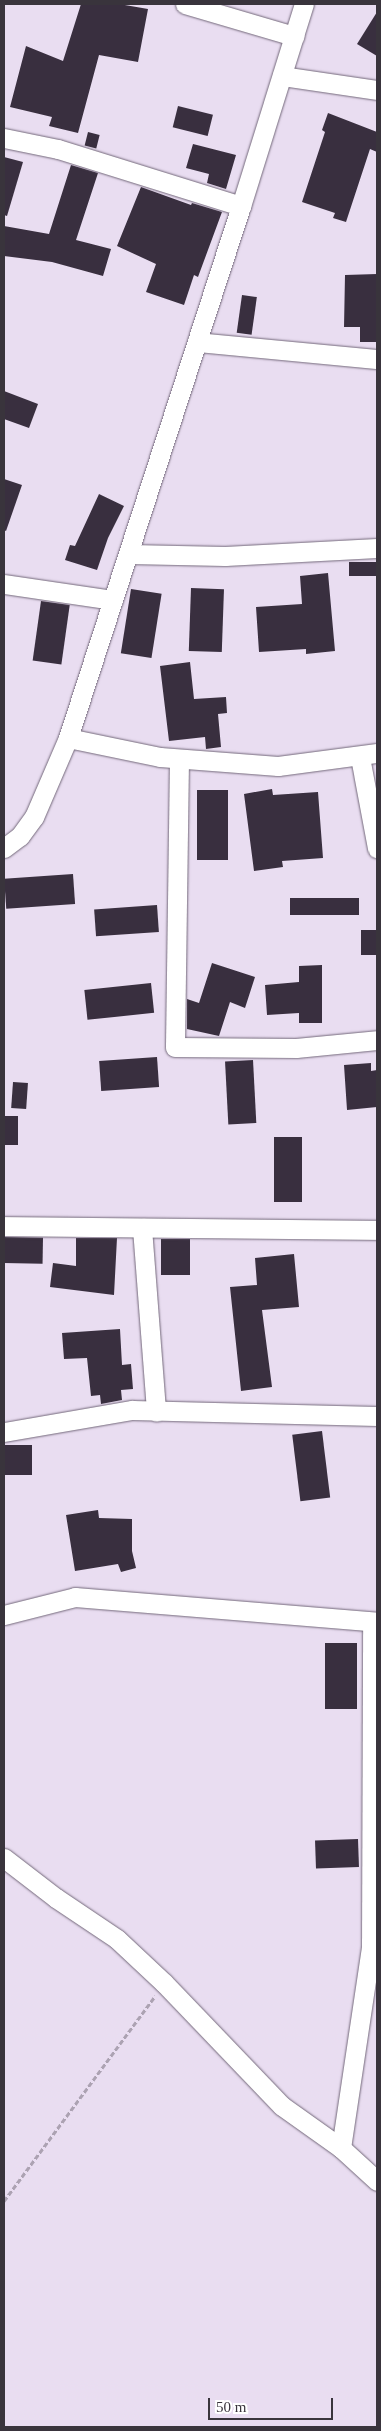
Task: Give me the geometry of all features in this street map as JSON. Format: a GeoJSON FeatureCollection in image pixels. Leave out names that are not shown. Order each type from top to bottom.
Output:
{"type":"FeatureCollection","features":[{"type":"Feature","properties":{"kind":"street"},"geometry":{"type":"LineString","coordinates":[[185,4],[294,36]]}},
{"type":"Feature","properties":{"kind":"street"},"geometry":{"type":"LineString","coordinates":[[4,848],[20,836],[34,817],[68,738],[241,206],[304,4]]}},
{"type":"Feature","properties":{"kind":"street"},"geometry":{"type":"LineString","coordinates":[[282,76],[377,90]]}},
{"type":"Feature","properties":{"kind":"street"},"geometry":{"type":"LineString","coordinates":[[4,138],[58,149],[241,206]]}},
{"type":"Feature","properties":{"kind":"street"},"geometry":{"type":"LineString","coordinates":[[197,342],[377,360]]}},
{"type":"Feature","properties":{"kind":"street"},"geometry":{"type":"LineString","coordinates":[[129,554],[225,556],[377,548]]}},
{"type":"Feature","properties":{"kind":"street"},"geometry":{"type":"LineString","coordinates":[[4,584],[113,600]]}},
{"type":"Feature","properties":{"kind":"street"},"geometry":{"type":"LineString","coordinates":[[68,738],[179,759],[278,766],[368,755],[377,848]]}},
{"type":"Feature","properties":{"kind":"street"},"geometry":{"type":"LineString","coordinates":[[179,759],[174,1047],[296,1048],[377,1040]]}},
{"type":"Feature","properties":{"kind":"street"},"geometry":{"type":"LineString","coordinates":[[4,1226],[377,1230]]}},
{"type":"Feature","properties":{"kind":"street"},"geometry":{"type":"LineString","coordinates":[[142,1228],[156,1411]]}},
{"type":"Feature","properties":{"kind":"street"},"geometry":{"type":"LineString","coordinates":[[4,1432],[132,1410],[377,1416]]}},
{"type":"Feature","properties":{"kind":"street"},"geometry":{"type":"LineString","coordinates":[[4,1615],[75,1597],[375,1622],[371,1947],[341,2148]]}},
{"type":"Feature","properties":{"kind":"street"},"geometry":{"type":"LineString","coordinates":[[4,1858],[56,1898],[117,1939],[164,1983],[282,2106],[341,2148],[377,2181]]}},
{"type":"Feature","properties":{"kind":"path"},"geometry":{"type":"LineString","coordinates":[[4,2201],[164,1983]]}},
{"type":"Feature","properties":{"kind":"building"},"geometry":{"type":"Polygon","coordinates":[[[81,4],[119,4],[148,9],[138,62],[99,55],[78,133],[49,126],[52,117],[10,107],[26,46],[63,61],[81,4]]]}},
{"type":"Feature","properties":{"kind":"building"},"geometry":{"type":"Polygon","coordinates":[[[377,12],[377,56],[357,44],[377,12]]]}},
{"type":"Feature","properties":{"kind":"building"},"geometry":{"type":"Polygon","coordinates":[[[178,106],[213,115],[208,136],[173,127],[178,106]]]}},
{"type":"Feature","properties":{"kind":"building"},"geometry":{"type":"Polygon","coordinates":[[[328,113],[377,132],[377,152],[370,149],[346,222],[333,218],[335,213],[302,202],[325,132],[322,130],[328,113]]]}},
{"type":"Feature","properties":{"kind":"building"},"geometry":{"type":"Polygon","coordinates":[[[88,132],[100,135],[96,148],[85,146],[88,132]]]}},
{"type":"Feature","properties":{"kind":"building"},"geometry":{"type":"Polygon","coordinates":[[[193,144],[236,155],[226,189],[207,183],[209,174],[186,168],[193,144]]]}},
{"type":"Feature","properties":{"kind":"building"},"geometry":{"type":"Polygon","coordinates":[[[4,157],[23,162],[7,216],[4,215],[4,157]]]}},
{"type":"Feature","properties":{"kind":"building"},"geometry":{"type":"Polygon","coordinates":[[[71,165],[98,173],[76,240],[111,249],[103,276],[52,262],[4,256],[4,226],[49,234],[71,165]]]}},
{"type":"Feature","properties":{"kind":"building"},"geometry":{"type":"Polygon","coordinates":[[[141,187],[191,205],[192,203],[222,212],[198,277],[194,275],[184,305],[146,292],[156,264],[117,246],[141,187]]]}},
{"type":"Feature","properties":{"kind":"building"},"geometry":{"type":"Polygon","coordinates":[[[377,274],[377,342],[360,342],[360,327],[344,327],[345,275],[377,274]]]}},
{"type":"Feature","properties":{"kind":"building"},"geometry":{"type":"Polygon","coordinates":[[[242,295],[257,297],[252,335],[237,333],[242,295]]]}},
{"type":"Feature","properties":{"kind":"building"},"geometry":{"type":"Polygon","coordinates":[[[4,391],[38,404],[29,428],[4,419],[4,391]]]}},
{"type":"Feature","properties":{"kind":"building"},"geometry":{"type":"Polygon","coordinates":[[[4,479],[22,485],[6,531],[4,530],[4,479]]]}},
{"type":"Feature","properties":{"kind":"building"},"geometry":{"type":"Polygon","coordinates":[[[99,494],[124,506],[108,538],[97,570],[65,560],[70,545],[75,546],[99,494]]]}},
{"type":"Feature","properties":{"kind":"building"},"geometry":{"type":"Polygon","coordinates":[[[349,562],[377,562],[377,576],[349,576],[349,562]]]}},
{"type":"Feature","properties":{"kind":"building"},"geometry":{"type":"Polygon","coordinates":[[[328,573],[335,651],[306,654],[306,649],[259,652],[256,607],[302,604],[300,576],[328,573]]]}},
{"type":"Feature","properties":{"kind":"building"},"geometry":{"type":"Polygon","coordinates":[[[191,588],[224,589],[222,652],[189,651],[191,588]]]}},
{"type":"Feature","properties":{"kind":"building"},"geometry":{"type":"Polygon","coordinates":[[[131,589],[162,594],[151,658],[121,653],[131,589]]]}},
{"type":"Feature","properties":{"kind":"building"},"geometry":{"type":"Polygon","coordinates":[[[41,601],[70,605],[61,664],[33,660],[41,601]]]}},
{"type":"Feature","properties":{"kind":"building"},"geometry":{"type":"Polygon","coordinates":[[[190,662],[194,699],[226,697],[227,713],[218,714],[221,747],[206,749],[205,737],[169,741],[160,666],[190,662]]]}},
{"type":"Feature","properties":{"kind":"building"},"geometry":{"type":"Polygon","coordinates":[[[272,789],[273,795],[318,792],[323,858],[282,861],[283,867],[254,871],[244,794],[272,789]]]}},
{"type":"Feature","properties":{"kind":"building"},"geometry":{"type":"Polygon","coordinates":[[[197,790],[228,790],[228,860],[197,860],[197,790]]]}},
{"type":"Feature","properties":{"kind":"building"},"geometry":{"type":"Polygon","coordinates":[[[73,874],[75,904],[6,909],[4,879],[73,874]]]}},
{"type":"Feature","properties":{"kind":"building"},"geometry":{"type":"Polygon","coordinates":[[[290,898],[359,898],[359,915],[290,915],[290,898]]]}},
{"type":"Feature","properties":{"kind":"building"},"geometry":{"type":"Polygon","coordinates":[[[157,905],[159,932],[96,936],[94,909],[157,905]]]}},
{"type":"Feature","properties":{"kind":"building"},"geometry":{"type":"Polygon","coordinates":[[[361,930],[377,930],[377,955],[361,955],[361,930]]]}},
{"type":"Feature","properties":{"kind":"building"},"geometry":{"type":"Polygon","coordinates":[[[212,963],[255,977],[245,1008],[230,1002],[219,1036],[187,1029],[187,999],[199,1003],[212,963]]]}},
{"type":"Feature","properties":{"kind":"building"},"geometry":{"type":"Polygon","coordinates":[[[322,965],[322,1023],[299,1023],[299,1013],[267,1015],[265,985],[299,982],[299,966],[322,965]]]}},
{"type":"Feature","properties":{"kind":"building"},"geometry":{"type":"Polygon","coordinates":[[[151,983],[154,1013],[88,1020],[84,990],[151,983]]]}},
{"type":"Feature","properties":{"kind":"building"},"geometry":{"type":"Polygon","coordinates":[[[157,1057],[159,1087],[101,1091],[99,1061],[157,1057]]]}},
{"type":"Feature","properties":{"kind":"building"},"geometry":{"type":"Polygon","coordinates":[[[253,1060],[256,1123],[228,1124],[225,1061],[253,1060]]]}},
{"type":"Feature","properties":{"kind":"building"},"geometry":{"type":"Polygon","coordinates":[[[371,1063],[371,1071],[377,1070],[377,1107],[347,1110],[344,1065],[371,1063]]]}},
{"type":"Feature","properties":{"kind":"building"},"geometry":{"type":"Polygon","coordinates":[[[13,1082],[28,1083],[26,1109],[11,1108],[13,1082]]]}},
{"type":"Feature","properties":{"kind":"building"},"geometry":{"type":"Polygon","coordinates":[[[4,1116],[18,1116],[18,1145],[4,1145],[4,1116]]]}},
{"type":"Feature","properties":{"kind":"building"},"geometry":{"type":"Polygon","coordinates":[[[274,1137],[302,1137],[302,1202],[274,1202],[274,1137]]]}},
{"type":"Feature","properties":{"kind":"building"},"geometry":{"type":"Polygon","coordinates":[[[4,1237],[43,1238],[43,1264],[4,1263],[4,1237]]]}},
{"type":"Feature","properties":{"kind":"building"},"geometry":{"type":"Polygon","coordinates":[[[76,1238],[117,1238],[114,1295],[50,1287],[53,1263],[76,1266],[76,1238]]]}},
{"type":"Feature","properties":{"kind":"building"},"geometry":{"type":"Polygon","coordinates":[[[161,1239],[190,1239],[190,1275],[161,1275],[161,1239]]]}},
{"type":"Feature","properties":{"kind":"building"},"geometry":{"type":"Polygon","coordinates":[[[294,1254],[299,1307],[262,1310],[272,1387],[241,1391],[230,1287],[257,1285],[255,1258],[294,1254]]]}},
{"type":"Feature","properties":{"kind":"building"},"geometry":{"type":"Polygon","coordinates":[[[120,1329],[122,1365],[131,1364],[133,1389],[121,1390],[122,1400],[101,1404],[100,1395],[91,1396],[87,1358],[64,1359],[62,1333],[120,1329]]]}},
{"type":"Feature","properties":{"kind":"building"},"geometry":{"type":"Polygon","coordinates":[[[322,1431],[330,1498],[300,1501],[292,1435],[322,1431]]]}},
{"type":"Feature","properties":{"kind":"building"},"geometry":{"type":"Polygon","coordinates":[[[4,1445],[32,1445],[32,1475],[4,1475],[4,1445]]]}},
{"type":"Feature","properties":{"kind":"building"},"geometry":{"type":"Polygon","coordinates":[[[98,1510],[99,1518],[132,1519],[132,1551],[136,1568],[121,1572],[118,1564],[75,1571],[66,1515],[98,1510]]]}},
{"type":"Feature","properties":{"kind":"building"},"geometry":{"type":"Polygon","coordinates":[[[325,1643],[357,1643],[357,1709],[325,1709],[325,1643]]]}},
{"type":"Feature","properties":{"kind":"building"},"geometry":{"type":"Polygon","coordinates":[[[358,1839],[359,1867],[316,1868],[315,1841],[358,1839]]]}}]}
